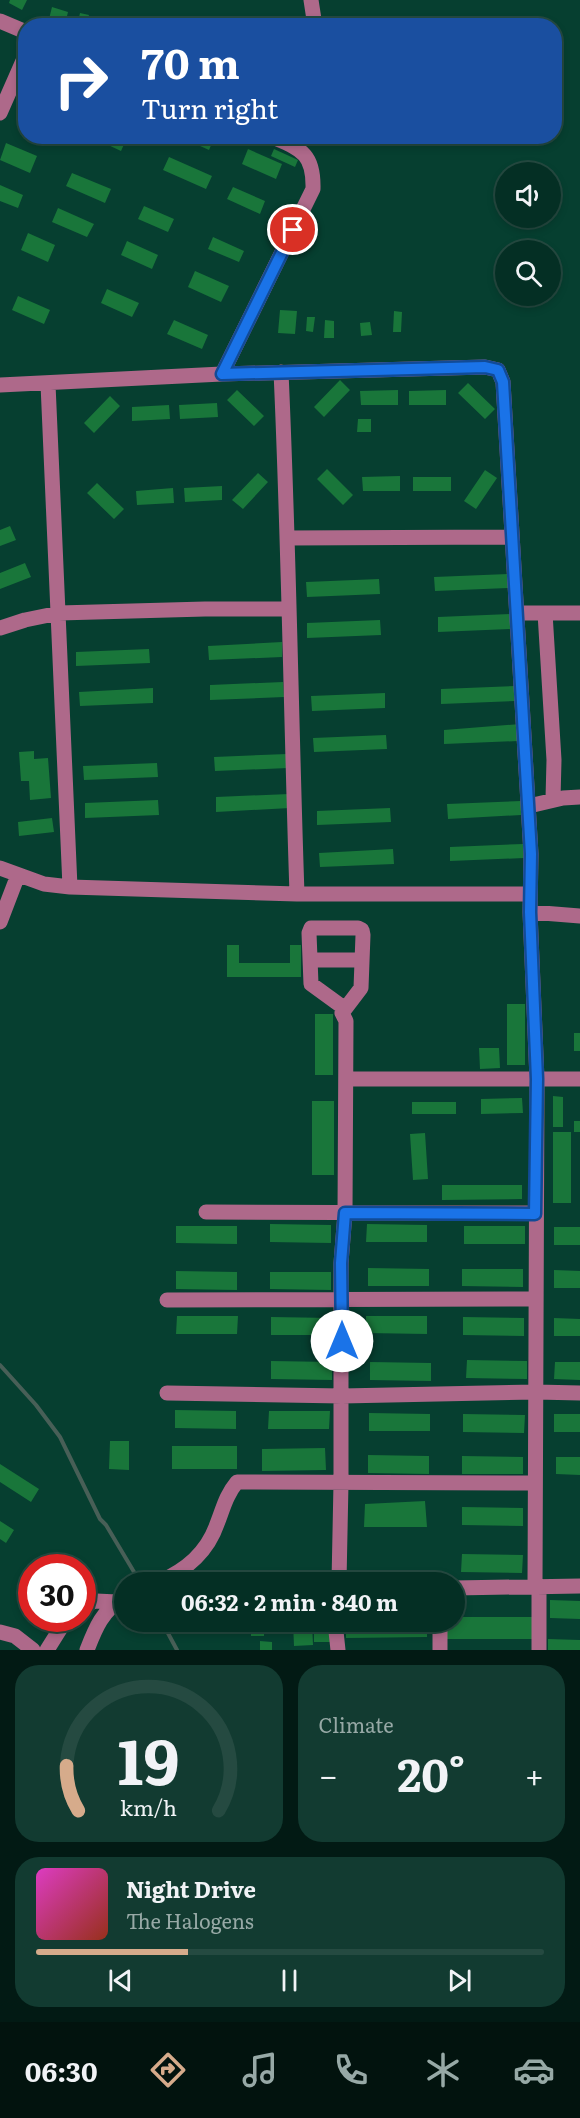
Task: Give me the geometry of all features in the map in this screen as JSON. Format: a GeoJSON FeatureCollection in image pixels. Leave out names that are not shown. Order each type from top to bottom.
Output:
{"type":"FeatureCollection","features":[{"type":"Feature","properties":{"kind":"street"},"geometry":{"type":"LineString","coordinates":[[311,0],[314,18]]}},
{"type":"Feature","properties":{"kind":"street"},"geometry":{"type":"LineString","coordinates":[[0,21],[18,29]]}},
{"type":"Feature","properties":{"kind":"street"},"geometry":{"type":"LineString","coordinates":[[0,113],[18,72]]}},
{"type":"Feature","properties":{"kind":"street"},"geometry":{"type":"LineString","coordinates":[[222,374],[313,189],[314,171],[304,153],[286,144]]}},
{"type":"Feature","properties":{"kind":"street"},"geometry":{"type":"LineString","coordinates":[[0,385],[281,372],[485,367],[498,370],[503,382],[529,806],[530,912],[537,1079],[535,1483],[539,1650]]}},
{"type":"Feature","properties":{"kind":"street"},"geometry":{"type":"LineString","coordinates":[[281,372],[288,538],[297,894]]}},
{"type":"Feature","properties":{"kind":"street"},"geometry":{"type":"LineString","coordinates":[[48,384],[70,887]]}},
{"type":"Feature","properties":{"kind":"street"},"geometry":{"type":"LineString","coordinates":[[288,538],[512,537]]}},
{"type":"Feature","properties":{"kind":"street"},"geometry":{"type":"LineString","coordinates":[[0,628],[59,613],[288,609]]}},
{"type":"Feature","properties":{"kind":"street"},"geometry":{"type":"LineString","coordinates":[[517,613],[580,613]]}},
{"type":"Feature","properties":{"kind":"street"},"geometry":{"type":"LineString","coordinates":[[545,613],[554,760],[553,799]]}},
{"type":"Feature","properties":{"kind":"street"},"geometry":{"type":"LineString","coordinates":[[529,806],[553,799],[580,797]]}},
{"type":"Feature","properties":{"kind":"street"},"geometry":{"type":"LineString","coordinates":[[0,868],[44,884],[70,887],[297,894],[531,894]]}},
{"type":"Feature","properties":{"kind":"street"},"geometry":{"type":"LineString","coordinates":[[0,922],[18,874]]}},
{"type":"Feature","properties":{"kind":"street"},"geometry":{"type":"LineString","coordinates":[[530,912],[580,916]]}},
{"type":"Feature","properties":{"kind":"street"},"geometry":{"type":"LineString","coordinates":[[339,1572],[341,1263],[345,1213],[346,1079],[346,1021],[342,1013],[361,988],[362,930],[358,928],[311,928],[309,933],[311,984],[344,1008]]}},
{"type":"Feature","properties":{"kind":"street"},"geometry":{"type":"LineString","coordinates":[[310,960],[363,960]]}},
{"type":"Feature","properties":{"kind":"street"},"geometry":{"type":"LineString","coordinates":[[346,1079],[580,1079]]}},
{"type":"Feature","properties":{"kind":"street"},"geometry":{"type":"LineString","coordinates":[[206,1212],[535,1214]]}},
{"type":"Feature","properties":{"kind":"street"},"geometry":{"type":"LineString","coordinates":[[167,1300],[536,1299]]}},
{"type":"Feature","properties":{"kind":"street"},"geometry":{"type":"LineString","coordinates":[[167,1393],[342,1396],[580,1393]]}},
{"type":"Feature","properties":{"kind":"street"},"geometry":{"type":"LineString","coordinates":[[180,1572],[204,1550],[216,1527],[229,1492],[237,1482],[535,1483]]}},
{"type":"Feature","properties":{"kind":"street"},"geometry":{"type":"LineString","coordinates":[[465,1588],[580,1586]]}},
{"type":"Feature","properties":{"kind":"street"},"geometry":{"type":"LineString","coordinates":[[96,1601],[114,1600]]}},
{"type":"Feature","properties":{"kind":"street"},"geometry":{"type":"LineString","coordinates":[[87,1650],[103,1614],[114,1605]]}},
{"type":"Feature","properties":{"kind":"street"},"geometry":{"type":"LineString","coordinates":[[0,1632],[15,1636],[33,1650]]}},
{"type":"Feature","properties":{"kind":"street"},"geometry":{"type":"LineString","coordinates":[[47,1650],[58,1632]]}},
{"type":"Feature","properties":{"kind":"street"},"geometry":{"type":"LineString","coordinates":[[336,1632],[339,1650]]}},
{"type":"Feature","properties":{"kind":"street"},"geometry":{"type":"LineString","coordinates":[[440,1632],[440,1650]]}},
{"type":"Feature","properties":{"kind":"building"},"geometry":{"type":"Polygon","coordinates":[[[10,0],[27,0],[22,10],[9,3],[10,0]]]}},
{"type":"Feature","properties":{"kind":"building"},"geometry":{"type":"Polygon","coordinates":[[[52,7],[68,12],[66,18],[49,18],[52,7]]]}},
{"type":"Feature","properties":{"kind":"building"},"geometry":{"type":"Polygon","coordinates":[[[80,13],[89,15],[88,18],[79,18],[80,13]]]}},
{"type":"Feature","properties":{"kind":"building"},"geometry":{"type":"Polygon","coordinates":[[[6,143],[37,156],[30,173],[0,160],[6,143]]]}},
{"type":"Feature","properties":{"kind":"building"},"geometry":{"type":"Polygon","coordinates":[[[106,144],[124,144],[121,151],[106,144]]]}},
{"type":"Feature","properties":{"kind":"building"},"geometry":{"type":"Polygon","coordinates":[[[196,144],[212,144],[209,150],[196,144]]]}},
{"type":"Feature","properties":{"kind":"building"},"geometry":{"type":"Polygon","coordinates":[[[248,149],[282,164],[276,179],[242,164],[248,149]]]}},
{"type":"Feature","properties":{"kind":"building"},"geometry":{"type":"Polygon","coordinates":[[[274,149],[298,160],[295,167],[271,156],[274,149]]]}},
{"type":"Feature","properties":{"kind":"building"},"geometry":{"type":"Polygon","coordinates":[[[169,157],[212,176],[206,189],[163,170],[169,157]]]}},
{"type":"Feature","properties":{"kind":"building"},"geometry":{"type":"Polygon","coordinates":[[[72,173],[111,189],[105,203],[66,186],[72,173]]]}},
{"type":"Feature","properties":{"kind":"building"},"geometry":{"type":"Polygon","coordinates":[[[0,185],[23,195],[18,208],[0,201],[0,185]]]}},
{"type":"Feature","properties":{"kind":"building"},"geometry":{"type":"Polygon","coordinates":[[[233,187],[265,201],[260,214],[227,199],[233,187]]]}},
{"type":"Feature","properties":{"kind":"building"},"geometry":{"type":"Polygon","coordinates":[[[144,206],[174,219],[168,232],[138,219],[144,206]]]}},
{"type":"Feature","properties":{"kind":"building"},"geometry":{"type":"Polygon","coordinates":[[[58,208],[94,224],[87,237],[52,222],[58,208]]]}},
{"type":"Feature","properties":{"kind":"building"},"geometry":{"type":"Polygon","coordinates":[[[28,233],[55,245],[48,262],[21,250],[28,233]]]}},
{"type":"Feature","properties":{"kind":"building"},"geometry":{"type":"Polygon","coordinates":[[[213,237],[244,251],[239,262],[208,249],[213,237]]]}},
{"type":"Feature","properties":{"kind":"building"},"geometry":{"type":"Polygon","coordinates":[[[127,241],[158,255],[152,269],[121,255],[127,241]]]}},
{"type":"Feature","properties":{"kind":"building"},"geometry":{"type":"Polygon","coordinates":[[[195,271],[229,286],[221,302],[188,287],[195,271]]]}},
{"type":"Feature","properties":{"kind":"building"},"geometry":{"type":"Polygon","coordinates":[[[107,289],[139,303],[132,317],[101,303],[107,289]]]}},
{"type":"Feature","properties":{"kind":"building"},"geometry":{"type":"Polygon","coordinates":[[[18,296],[50,310],[44,324],[12,310],[18,296]]]}},
{"type":"Feature","properties":{"kind":"building"},"geometry":{"type":"Polygon","coordinates":[[[280,310],[297,311],[295,334],[278,333],[280,310]]]}},
{"type":"Feature","properties":{"kind":"building"},"geometry":{"type":"Polygon","coordinates":[[[394,311],[402,312],[401,332],[393,332],[394,311]]]}},
{"type":"Feature","properties":{"kind":"building"},"geometry":{"type":"Polygon","coordinates":[[[307,317],[315,317],[313,332],[306,331],[307,317]]]}},
{"type":"Feature","properties":{"kind":"building"},"geometry":{"type":"Polygon","coordinates":[[[174,320],[208,335],[202,349],[167,334],[174,320]]]}},
{"type":"Feature","properties":{"kind":"building"},"geometry":{"type":"Polygon","coordinates":[[[325,320],[334,321],[334,338],[324,338],[325,320]]]}},
{"type":"Feature","properties":{"kind":"building"},"geometry":{"type":"Polygon","coordinates":[[[370,322],[372,335],[361,336],[360,323],[370,322]]]}},
{"type":"Feature","properties":{"kind":"building"},"geometry":{"type":"Polygon","coordinates":[[[340,380],[350,390],[324,417],[314,407],[340,380]]]}},
{"type":"Feature","properties":{"kind":"building"},"geometry":{"type":"Polygon","coordinates":[[[468,383],[495,409],[485,419],[458,393],[468,383]]]}},
{"type":"Feature","properties":{"kind":"building"},"geometry":{"type":"Polygon","coordinates":[[[237,390],[264,416],[254,426],[227,400],[237,390]]]}},
{"type":"Feature","properties":{"kind":"building"},"geometry":{"type":"Polygon","coordinates":[[[398,390],[398,405],[361,405],[360,391],[398,390]]]}},
{"type":"Feature","properties":{"kind":"building"},"geometry":{"type":"Polygon","coordinates":[[[446,390],[446,405],[409,405],[409,391],[446,390]]]}},
{"type":"Feature","properties":{"kind":"building"},"geometry":{"type":"Polygon","coordinates":[[[110,396],[120,406],[94,433],[84,423],[110,396]]]}},
{"type":"Feature","properties":{"kind":"building"},"geometry":{"type":"Polygon","coordinates":[[[217,403],[218,417],[180,419],[179,405],[217,403]]]}},
{"type":"Feature","properties":{"kind":"building"},"geometry":{"type":"Polygon","coordinates":[[[169,405],[170,419],[132,421],[132,407],[169,405]]]}},
{"type":"Feature","properties":{"kind":"building"},"geometry":{"type":"Polygon","coordinates":[[[358,419],[371,419],[371,432],[357,432],[358,419]]]}},
{"type":"Feature","properties":{"kind":"building"},"geometry":{"type":"Polygon","coordinates":[[[327,469],[353,495],[343,505],[317,479],[327,469]]]}},
{"type":"Feature","properties":{"kind":"building"},"geometry":{"type":"Polygon","coordinates":[[[485,470],[497,478],[476,509],[464,501],[485,470]]]}},
{"type":"Feature","properties":{"kind":"building"},"geometry":{"type":"Polygon","coordinates":[[[258,473],[268,482],[243,509],[232,500],[258,473]]]}},
{"type":"Feature","properties":{"kind":"building"},"geometry":{"type":"Polygon","coordinates":[[[400,476],[400,491],[363,491],[362,477],[400,476]]]}},
{"type":"Feature","properties":{"kind":"building"},"geometry":{"type":"Polygon","coordinates":[[[413,477],[451,477],[451,491],[413,491],[413,477]]]}},
{"type":"Feature","properties":{"kind":"building"},"geometry":{"type":"Polygon","coordinates":[[[97,483],[124,509],[114,519],[87,493],[97,483]]]}},
{"type":"Feature","properties":{"kind":"building"},"geometry":{"type":"Polygon","coordinates":[[[222,486],[222,500],[185,502],[184,488],[222,486]]]}},
{"type":"Feature","properties":{"kind":"building"},"geometry":{"type":"Polygon","coordinates":[[[173,488],[174,503],[137,505],[136,491],[173,488]]]}},
{"type":"Feature","properties":{"kind":"building"},"geometry":{"type":"Polygon","coordinates":[[[10,526],[16,540],[0,546],[0,530],[10,526]]]}},
{"type":"Feature","properties":{"kind":"building"},"geometry":{"type":"Polygon","coordinates":[[[25,563],[31,577],[0,589],[0,573],[25,563]]]}},
{"type":"Feature","properties":{"kind":"building"},"geometry":{"type":"Polygon","coordinates":[[[508,574],[508,588],[435,591],[434,577],[508,574]]]}},
{"type":"Feature","properties":{"kind":"building"},"geometry":{"type":"Polygon","coordinates":[[[379,579],[380,594],[307,597],[306,582],[379,579]]]}},
{"type":"Feature","properties":{"kind":"building"},"geometry":{"type":"Polygon","coordinates":[[[511,614],[512,629],[438,632],[438,617],[511,614]]]}},
{"type":"Feature","properties":{"kind":"building"},"geometry":{"type":"Polygon","coordinates":[[[380,620],[381,635],[307,638],[307,623],[380,620]]]}},
{"type":"Feature","properties":{"kind":"building"},"geometry":{"type":"Polygon","coordinates":[[[282,642],[282,657],[209,660],[208,646],[282,642]]]}},
{"type":"Feature","properties":{"kind":"building"},"geometry":{"type":"Polygon","coordinates":[[[149,649],[150,663],[76,666],[76,652],[149,649]]]}},
{"type":"Feature","properties":{"kind":"building"},"geometry":{"type":"Polygon","coordinates":[[[283,682],[284,697],[210,700],[210,685],[283,682]]]}},
{"type":"Feature","properties":{"kind":"building"},"geometry":{"type":"Polygon","coordinates":[[[514,686],[515,701],[441,704],[441,689],[514,686]]]}},
{"type":"Feature","properties":{"kind":"building"},"geometry":{"type":"Polygon","coordinates":[[[153,688],[153,703],[80,706],[79,692],[153,688]]]}},
{"type":"Feature","properties":{"kind":"building"},"geometry":{"type":"Polygon","coordinates":[[[385,693],[385,708],[312,711],[311,696],[385,693]]]}},
{"type":"Feature","properties":{"kind":"building"},"geometry":{"type":"Polygon","coordinates":[[[521,724],[518,741],[444,744],[444,730],[521,724]]]}},
{"type":"Feature","properties":{"kind":"building"},"geometry":{"type":"Polygon","coordinates":[[[386,735],[387,749],[314,752],[313,738],[386,735]]]}},
{"type":"Feature","properties":{"kind":"building"},"geometry":{"type":"Polygon","coordinates":[[[34,751],[34,759],[48,758],[51,798],[30,800],[29,781],[21,781],[19,752],[34,751]]]}},
{"type":"Feature","properties":{"kind":"building"},"geometry":{"type":"Polygon","coordinates":[[[287,754],[288,768],[215,771],[214,757],[287,754]]]}},
{"type":"Feature","properties":{"kind":"building"},"geometry":{"type":"Polygon","coordinates":[[[157,763],[158,777],[84,780],[83,766],[157,763]]]}},
{"type":"Feature","properties":{"kind":"building"},"geometry":{"type":"Polygon","coordinates":[[[289,794],[290,808],[216,812],[216,797],[289,794]]]}},
{"type":"Feature","properties":{"kind":"building"},"geometry":{"type":"Polygon","coordinates":[[[158,800],[159,815],[85,818],[85,803],[158,800]]]}},
{"type":"Feature","properties":{"kind":"building"},"geometry":{"type":"Polygon","coordinates":[[[521,801],[521,815],[448,819],[447,804],[521,801]]]}},
{"type":"Feature","properties":{"kind":"building"},"geometry":{"type":"Polygon","coordinates":[[[390,808],[391,822],[317,825],[317,811],[390,808]]]}},
{"type":"Feature","properties":{"kind":"building"},"geometry":{"type":"Polygon","coordinates":[[[52,818],[54,832],[19,836],[18,822],[52,818]]]}},
{"type":"Feature","properties":{"kind":"building"},"geometry":{"type":"Polygon","coordinates":[[[523,844],[524,858],[450,861],[450,847],[523,844]]]}},
{"type":"Feature","properties":{"kind":"building"},"geometry":{"type":"Polygon","coordinates":[[[393,849],[394,864],[320,867],[319,853],[393,849]]]}},
{"type":"Feature","properties":{"kind":"building"},"geometry":{"type":"Polygon","coordinates":[[[227,945],[239,945],[239,963],[290,963],[290,945],[301,945],[301,977],[227,977],[227,945]]]}},
{"type":"Feature","properties":{"kind":"building"},"geometry":{"type":"Polygon","coordinates":[[[507,1004],[525,1004],[525,1065],[507,1065],[507,1004]]]}},
{"type":"Feature","properties":{"kind":"building"},"geometry":{"type":"Polygon","coordinates":[[[315,1014],[333,1014],[333,1075],[315,1075],[315,1014]]]}},
{"type":"Feature","properties":{"kind":"building"},"geometry":{"type":"Polygon","coordinates":[[[574,1033],[580,1033],[580,1051],[574,1051],[574,1033]]]}},
{"type":"Feature","properties":{"kind":"building"},"geometry":{"type":"Polygon","coordinates":[[[479,1048],[499,1048],[500,1068],[480,1069],[479,1048]]]}},
{"type":"Feature","properties":{"kind":"building"},"geometry":{"type":"Polygon","coordinates":[[[553,1096],[563,1097],[563,1127],[553,1127],[553,1096]]]}},
{"type":"Feature","properties":{"kind":"building"},"geometry":{"type":"Polygon","coordinates":[[[522,1098],[523,1113],[481,1114],[481,1099],[522,1098]]]}},
{"type":"Feature","properties":{"kind":"building"},"geometry":{"type":"Polygon","coordinates":[[[312,1101],[334,1101],[334,1175],[312,1175],[312,1101]]]}},
{"type":"Feature","properties":{"kind":"building"},"geometry":{"type":"Polygon","coordinates":[[[412,1102],[456,1102],[456,1114],[412,1114],[412,1102]]]}},
{"type":"Feature","properties":{"kind":"building"},"geometry":{"type":"Polygon","coordinates":[[[574,1121],[580,1121],[580,1132],[574,1132],[574,1121]]]}},
{"type":"Feature","properties":{"kind":"building"},"geometry":{"type":"Polygon","coordinates":[[[553,1132],[571,1132],[571,1203],[553,1203],[553,1132]]]}},
{"type":"Feature","properties":{"kind":"building"},"geometry":{"type":"Polygon","coordinates":[[[425,1133],[428,1179],[413,1180],[410,1134],[425,1133]]]}},
{"type":"Feature","properties":{"kind":"building"},"geometry":{"type":"Polygon","coordinates":[[[442,1185],[522,1185],[522,1199],[442,1200],[442,1185]]]}},
{"type":"Feature","properties":{"kind":"building"},"geometry":{"type":"Polygon","coordinates":[[[270,1224],[331,1225],[331,1243],[270,1242],[270,1224]]]}},
{"type":"Feature","properties":{"kind":"building"},"geometry":{"type":"Polygon","coordinates":[[[367,1224],[427,1225],[427,1242],[366,1242],[367,1224]]]}},
{"type":"Feature","properties":{"kind":"building"},"geometry":{"type":"Polygon","coordinates":[[[176,1226],[237,1226],[237,1244],[176,1243],[176,1226]]]}},
{"type":"Feature","properties":{"kind":"building"},"geometry":{"type":"Polygon","coordinates":[[[464,1226],[525,1226],[525,1244],[464,1244],[464,1226]]]}},
{"type":"Feature","properties":{"kind":"building"},"geometry":{"type":"Polygon","coordinates":[[[554,1227],[580,1227],[580,1245],[554,1245],[554,1227]]]}},
{"type":"Feature","properties":{"kind":"building"},"geometry":{"type":"Polygon","coordinates":[[[368,1268],[429,1269],[429,1286],[368,1286],[368,1268]]]}},
{"type":"Feature","properties":{"kind":"building"},"geometry":{"type":"Polygon","coordinates":[[[462,1269],[523,1269],[523,1287],[462,1286],[462,1269]]]}},
{"type":"Feature","properties":{"kind":"building"},"geometry":{"type":"Polygon","coordinates":[[[554,1270],[580,1271],[580,1288],[554,1288],[554,1270]]]}},
{"type":"Feature","properties":{"kind":"building"},"geometry":{"type":"Polygon","coordinates":[[[176,1271],[237,1272],[237,1290],[176,1289],[176,1271]]]}},
{"type":"Feature","properties":{"kind":"building"},"geometry":{"type":"Polygon","coordinates":[[[270,1272],[331,1272],[331,1290],[270,1289],[270,1272]]]}},
{"type":"Feature","properties":{"kind":"building"},"geometry":{"type":"Polygon","coordinates":[[[177,1316],[238,1316],[237,1334],[176,1334],[177,1316]]]}},
{"type":"Feature","properties":{"kind":"building"},"geometry":{"type":"Polygon","coordinates":[[[366,1316],[427,1316],[427,1334],[366,1333],[366,1316]]]}},
{"type":"Feature","properties":{"kind":"building"},"geometry":{"type":"Polygon","coordinates":[[[271,1317],[332,1318],[332,1335],[271,1335],[271,1317]]]}},
{"type":"Feature","properties":{"kind":"building"},"geometry":{"type":"Polygon","coordinates":[[[463,1317],[524,1318],[524,1336],[463,1335],[463,1317]]]}},
{"type":"Feature","properties":{"kind":"building"},"geometry":{"type":"Polygon","coordinates":[[[554,1318],[580,1319],[580,1336],[554,1336],[554,1318]]]}},
{"type":"Feature","properties":{"kind":"building"},"geometry":{"type":"Polygon","coordinates":[[[467,1360],[527,1361],[527,1379],[466,1378],[467,1360]]]}},
{"type":"Feature","properties":{"kind":"building"},"geometry":{"type":"Polygon","coordinates":[[[271,1361],[332,1362],[332,1380],[271,1379],[271,1361]]]}},
{"type":"Feature","properties":{"kind":"building"},"geometry":{"type":"Polygon","coordinates":[[[370,1362],[431,1363],[431,1381],[370,1380],[370,1362]]]}},
{"type":"Feature","properties":{"kind":"building"},"geometry":{"type":"Polygon","coordinates":[[[555,1362],[580,1362],[580,1380],[554,1379],[555,1362]]]}},
{"type":"Feature","properties":{"kind":"building"},"geometry":{"type":"Polygon","coordinates":[[[175,1410],[236,1411],[236,1429],[175,1428],[175,1410]]]}},
{"type":"Feature","properties":{"kind":"building"},"geometry":{"type":"Polygon","coordinates":[[[269,1411],[330,1411],[329,1429],[268,1429],[269,1411]]]}},
{"type":"Feature","properties":{"kind":"building"},"geometry":{"type":"Polygon","coordinates":[[[369,1413],[430,1414],[430,1431],[369,1431],[369,1413]]]}},
{"type":"Feature","properties":{"kind":"building"},"geometry":{"type":"Polygon","coordinates":[[[463,1414],[525,1415],[524,1433],[463,1432],[463,1414]]]}},
{"type":"Feature","properties":{"kind":"building"},"geometry":{"type":"Polygon","coordinates":[[[554,1414],[580,1414],[580,1432],[554,1432],[554,1414]]]}},
{"type":"Feature","properties":{"kind":"building"},"geometry":{"type":"Polygon","coordinates":[[[110,1441],[129,1441],[129,1470],[109,1469],[110,1441]]]}},
{"type":"Feature","properties":{"kind":"building"},"geometry":{"type":"Polygon","coordinates":[[[172,1446],[237,1446],[237,1469],[172,1469],[172,1446]]]}},
{"type":"Feature","properties":{"kind":"building"},"geometry":{"type":"Polygon","coordinates":[[[325,1448],[326,1470],[262,1471],[262,1449],[325,1448]]]}},
{"type":"Feature","properties":{"kind":"building"},"geometry":{"type":"Polygon","coordinates":[[[368,1455],[429,1456],[429,1474],[368,1473],[368,1455]]]}},
{"type":"Feature","properties":{"kind":"building"},"geometry":{"type":"Polygon","coordinates":[[[462,1456],[523,1457],[523,1474],[462,1474],[462,1456]]]}},
{"type":"Feature","properties":{"kind":"building"},"geometry":{"type":"Polygon","coordinates":[[[556,1457],[580,1457],[580,1475],[556,1474],[556,1457]]]}},
{"type":"Feature","properties":{"kind":"building"},"geometry":{"type":"Polygon","coordinates":[[[0,1464],[39,1489],[31,1502],[0,1482],[0,1464]]]}},
{"type":"Feature","properties":{"kind":"building"},"geometry":{"type":"Polygon","coordinates":[[[425,1501],[427,1527],[364,1527],[365,1504],[425,1501]]]}},
{"type":"Feature","properties":{"kind":"building"},"geometry":{"type":"Polygon","coordinates":[[[462,1507],[523,1508],[523,1526],[462,1525],[462,1507]]]}},
{"type":"Feature","properties":{"kind":"building"},"geometry":{"type":"Polygon","coordinates":[[[0,1521],[14,1530],[6,1543],[0,1539],[0,1521]]]}},
{"type":"Feature","properties":{"kind":"building"},"geometry":{"type":"Polygon","coordinates":[[[462,1554],[523,1555],[522,1573],[461,1572],[462,1554]]]}},
{"type":"Feature","properties":{"kind":"building"},"geometry":{"type":"Polygon","coordinates":[[[550,1600],[580,1601],[580,1619],[550,1618],[550,1600]]]}},
{"type":"Feature","properties":{"kind":"building"},"geometry":{"type":"Polygon","coordinates":[[[465,1617],[532,1617],[532,1639],[447,1639],[447,1632],[465,1632],[465,1617]]]}},
{"type":"Feature","properties":{"kind":"building"},"geometry":{"type":"Polygon","coordinates":[[[251,1632],[264,1632],[264,1636],[251,1636],[251,1632]]]}},
{"type":"Feature","properties":{"kind":"building"},"geometry":{"type":"Polygon","coordinates":[[[293,1632],[312,1632],[313,1645],[294,1646],[293,1632]]]}},
{"type":"Feature","properties":{"kind":"building"},"geometry":{"type":"Polygon","coordinates":[[[314,1632],[333,1632],[334,1642],[314,1642],[314,1632]]]}},
{"type":"Feature","properties":{"kind":"building"},"geometry":{"type":"Polygon","coordinates":[[[346,1632],[427,1632],[427,1637],[346,1638],[346,1632]]]}},
{"type":"Feature","properties":{"kind":"building"},"geometry":{"type":"Polygon","coordinates":[[[548,1639],[580,1640],[580,1650],[548,1650],[548,1639]]]}},
{"type":"Feature","properties":{"kind":"building"},"geometry":{"type":"Polygon","coordinates":[[[260,1641],[272,1642],[272,1650],[260,1650],[260,1641]]]}},
{"type":"Feature","properties":{"kind":"waterway"},"geometry":{"type":"LineString","coordinates":[[0,1365],[36,1405],[60,1437],[100,1519],[106,1525],[134,1572]]}},
{"type":"Feature","properties":{"kind":"waterway"},"geometry":{"type":"LineString","coordinates":[[167,1632],[177,1650]]}},
{"type":"Feature","properties":{"kind":"route"},"geometry":{"type":"LineString","coordinates":[[293,230],[222,374],[485,367],[498,370],[503,382],[531,854],[530,912],[537,1079],[535,1214],[345,1213],[341,1263],[342,1341]]}}]}
